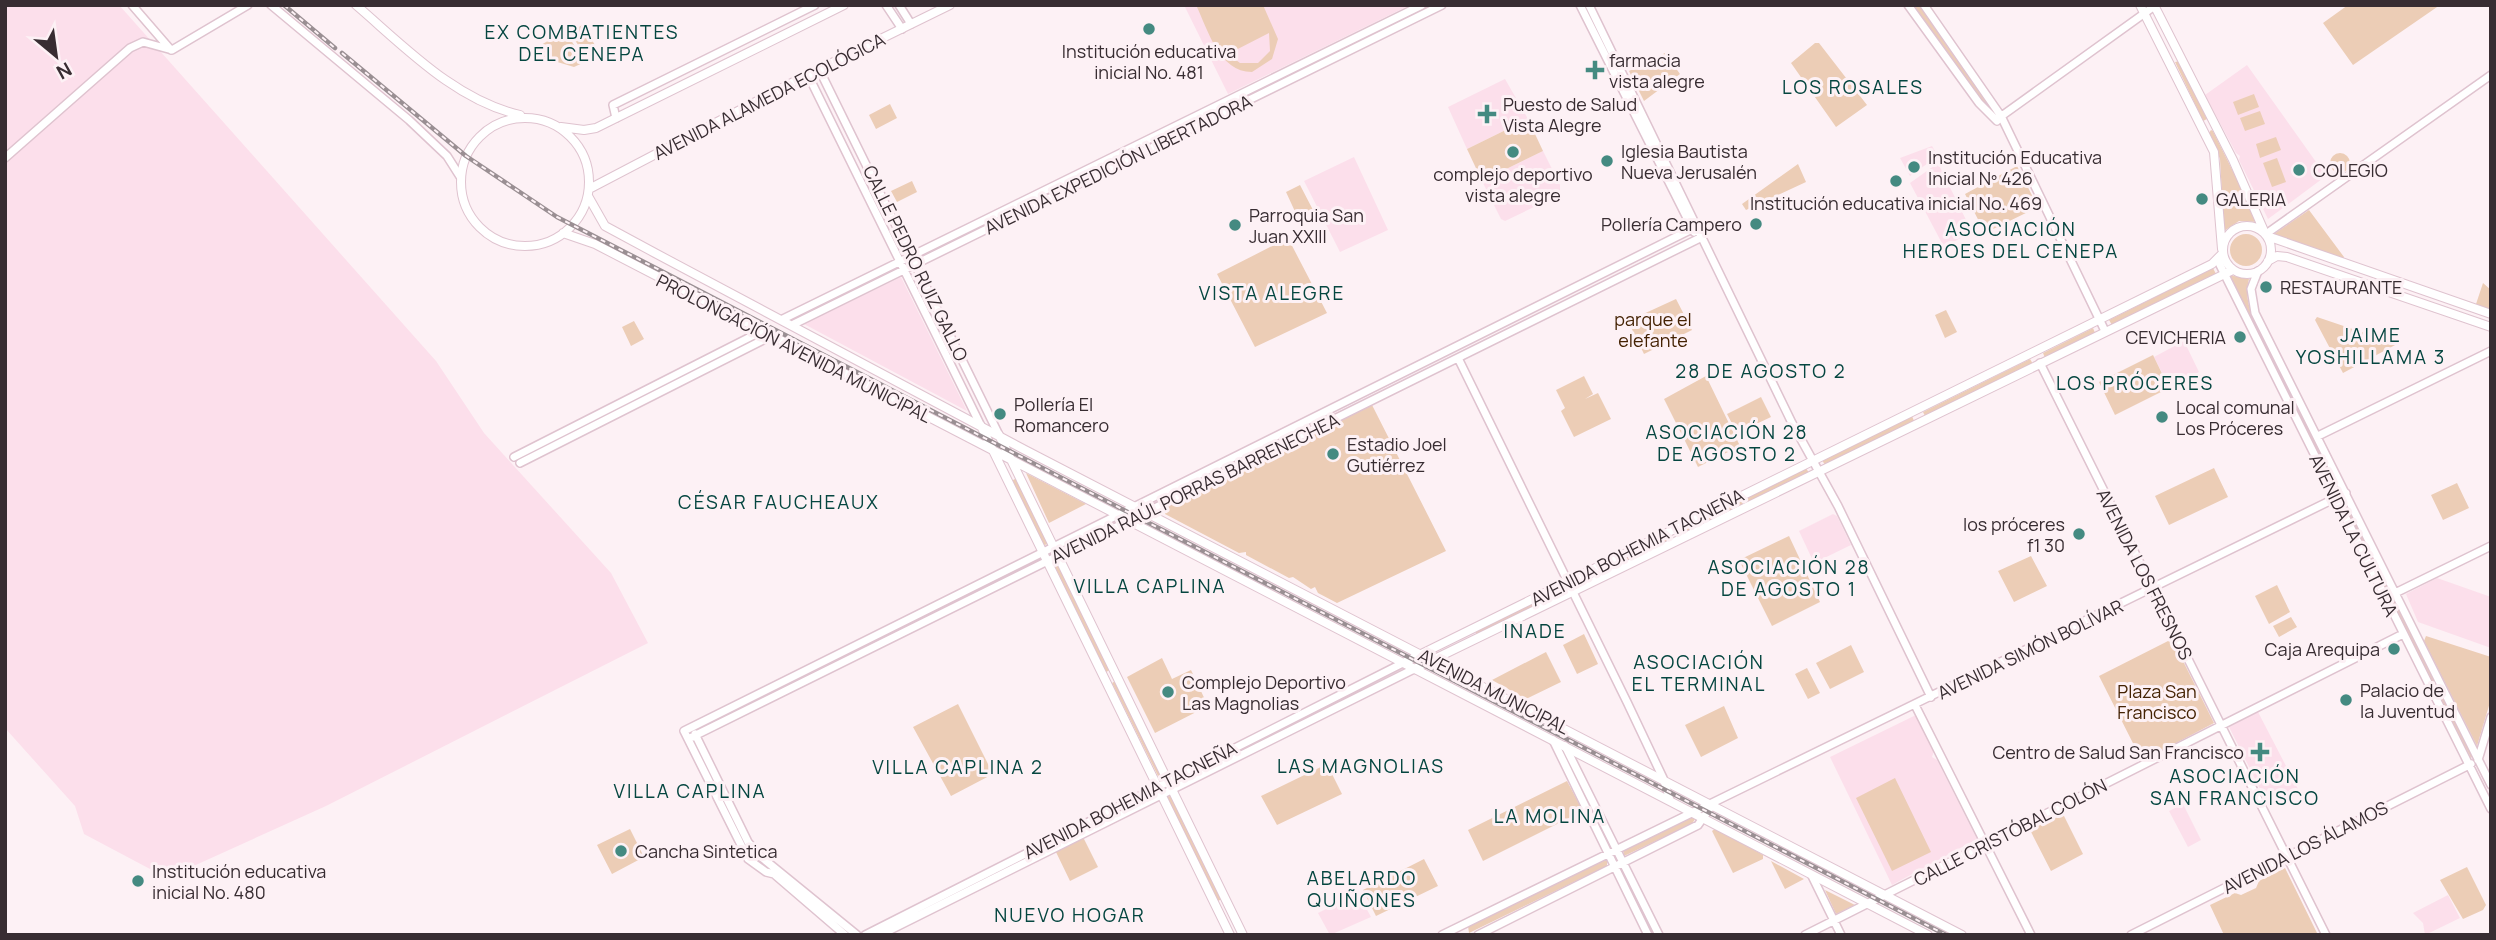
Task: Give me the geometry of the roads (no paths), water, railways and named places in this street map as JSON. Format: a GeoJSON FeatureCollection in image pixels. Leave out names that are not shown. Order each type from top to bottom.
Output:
{"type":"FeatureCollection","features":[{"type":"Feature","properties":{"kind":"main road"},"geometry":{"type":"LineString","coordinates":[[356,5],[456,88],[484,105],[558,126],[584,130],[616,118],[844,5]]}},
{"type":"Feature","properties":{"kind":"main road","name":"AVENIDA ALAMEDA ECOLÓGICA"},"geometry":{"type":"LineString","coordinates":[[588,193],[819,69],[950,5]]}},
{"type":"Feature","properties":{"kind":"main road"},"geometry":{"type":"LineString","coordinates":[[2143,9],[2171,61],[2216,159],[2221,255],[2229,272],[2245,274],[2258,271],[2268,261],[2271,248],[2233,160],[2155,6]]}},
{"type":"Feature","properties":{"kind":"main road"},"geometry":{"type":"LineString","coordinates":[[2171,61],[2180,57]]}},
{"type":"Feature","properties":{"kind":"main road"},"geometry":{"type":"LineString","coordinates":[[529,118],[507,120],[481,135],[468,153],[461,178],[467,210],[481,228],[493,237],[514,245],[528,246],[550,240],[563,233],[579,217],[588,193]]}},
{"type":"Feature","properties":{"kind":"main road","name":"PROLONGACIÓN AVENIDA MUNICIPAL"},"geometry":{"type":"LineString","coordinates":[[558,126],[575,140],[583,153],[588,167],[588,193],[598,218],[609,229],[794,324],[1025,450]]}},
{"type":"Feature","properties":{"kind":"main road"},"geometry":{"type":"LineString","coordinates":[[2221,255],[2227,235],[2240,226],[2255,226],[2265,234],[2491,314]]}},
{"type":"Feature","properties":{"kind":"main road","name":"PROLONGACIÓN AVENIDA MUNICIPAL"},"geometry":{"type":"LineString","coordinates":[[563,233],[586,240],[1009,458],[1028,463]]}},
{"type":"Feature","properties":{"kind":"main road","name":"AVENIDA BOHEMIA TACNEÑA"},"geometry":{"type":"LineString","coordinates":[[1403,663],[2099,320],[2221,255]]}},
{"type":"Feature","properties":{"kind":"main road"},"geometry":{"type":"LineString","coordinates":[[2268,261],[2287,257],[2491,327]]}},
{"type":"Feature","properties":{"kind":"main road","name":"AVENIDA BOHEMIA TACNEÑA"},"geometry":{"type":"LineString","coordinates":[[1414,669],[2229,272]]}},
{"type":"Feature","properties":{"kind":"main road","name":"CALLE PEDRO RUIZ GALLO"},"geometry":{"type":"LineString","coordinates":[[981,426],[1230,935]]}},
{"type":"Feature","properties":{"kind":"main road","name":"CALLE PEDRO RUIZ GALLO"},"geometry":{"type":"LineString","coordinates":[[999,435],[1171,784],[1242,935]]}},
{"type":"Feature","properties":{"kind":"main road","name":"AVENIDA MUNICIPAL"},"geometry":{"type":"LineString","coordinates":[[1025,450],[1962,935]]}},
{"type":"Feature","properties":{"kind":"main road"},"geometry":{"type":"LineString","coordinates":[[1007,478],[1041,457]]}},
{"type":"Feature","properties":{"kind":"main road","name":"AVENIDA MUNICIPAL"},"geometry":{"type":"LineString","coordinates":[[1028,463],[1116,515],[1928,935]]}},
{"type":"Feature","properties":{"kind":"main road"},"geometry":{"type":"LineString","coordinates":[[1467,631],[1472,641]]}},
{"type":"Feature","properties":{"kind":"street"},"geometry":{"type":"LineString","coordinates":[[132,5],[172,50]]}},
{"type":"Feature","properties":{"kind":"street"},"geometry":{"type":"LineString","coordinates":[[5,158],[130,48],[143,43],[172,50],[216,27],[248,5]]}},
{"type":"Feature","properties":{"kind":"street"},"geometry":{"type":"LineString","coordinates":[[271,5],[409,120],[447,156],[461,178]]}},
{"type":"Feature","properties":{"kind":"street"},"geometry":{"type":"LineString","coordinates":[[616,118],[613,105],[815,5]]}},
{"type":"Feature","properties":{"kind":"street"},"geometry":{"type":"LineString","coordinates":[[886,5],[902,29]]}},
{"type":"Feature","properties":{"kind":"street"},"geometry":{"type":"LineString","coordinates":[[899,5],[911,24]]}},
{"type":"Feature","properties":{"kind":"street","name":"AVENIDA EXPEDICIÓN LIBERTADORA"},"geometry":{"type":"LineString","coordinates":[[783,319],[1422,5]]}},
{"type":"Feature","properties":{"kind":"street","name":"AVENIDA EXPEDICIÓN LIBERTADORA"},"geometry":{"type":"LineString","coordinates":[[794,324],[1442,5]]}},
{"type":"Feature","properties":{"kind":"street"},"geometry":{"type":"LineString","coordinates":[[1580,5],[1692,229],[1700,238]]}},
{"type":"Feature","properties":{"kind":"street"},"geometry":{"type":"LineString","coordinates":[[1589,5],[1700,238],[1811,460],[1820,471],[1931,697]]}},
{"type":"Feature","properties":{"kind":"street"},"geometry":{"type":"LineString","coordinates":[[1908,5],[1979,103],[1998,118]]}},
{"type":"Feature","properties":{"kind":"street"},"geometry":{"type":"LineString","coordinates":[[1924,5],[2007,129],[2105,331]]}},
{"type":"Feature","properties":{"kind":"street"},"geometry":{"type":"LineString","coordinates":[[1998,118],[2143,9],[2155,6]]}},
{"type":"Feature","properties":{"kind":"street","name":"CALLE PEDRO RUIZ GALLO"},"geometry":{"type":"LineString","coordinates":[[819,69],[999,435]]}},
{"type":"Feature","properties":{"kind":"street","name":"CALLE PEDRO RUIZ GALLO"},"geometry":{"type":"LineString","coordinates":[[808,75],[981,426]]}},
{"type":"Feature","properties":{"kind":"street"},"geometry":{"type":"LineString","coordinates":[[2265,234],[2491,75]]}},
{"type":"Feature","properties":{"kind":"street","name":"AVENIDA RAÚL PORRAS BARRENECHEA"},"geometry":{"type":"LineString","coordinates":[[1692,229],[688,729],[692,737],[1700,238]]}},
{"type":"Feature","properties":{"kind":"street","name":"AVENIDA LA CULTURA"},"geometry":{"type":"LineString","coordinates":[[2258,271],[2251,289],[2255,313],[2491,785]]}},
{"type":"Feature","properties":{"kind":"street","name":"AVENIDA LA CULTURA"},"geometry":{"type":"LineString","coordinates":[[2229,272],[2336,498],[2491,809]]}},
{"type":"Feature","properties":{"kind":"street"},"geometry":{"type":"LineString","coordinates":[[762,331],[517,460],[771,335]]}},
{"type":"Feature","properties":{"kind":"street"},"geometry":{"type":"LineString","coordinates":[[2318,436],[2491,351]]}},
{"type":"Feature","properties":{"kind":"street"},"geometry":{"type":"LineString","coordinates":[[1458,358],[1663,778],[1670,800]]}},
{"type":"Feature","properties":{"kind":"street","name":"AVENIDA LOS FRESNOS"},"geometry":{"type":"LineString","coordinates":[[2040,363],[2326,935]]}},
{"type":"Feature","properties":{"kind":"street","name":"AVENIDA SIMÓN BOLÍVAR"},"geometry":{"type":"LineString","coordinates":[[1442,935],[2346,493]]}},
{"type":"Feature","properties":{"kind":"street"},"geometry":{"type":"LineString","coordinates":[[2385,598],[2491,546]]}},
{"type":"Feature","properties":{"kind":"street","name":"CALLE CRISTÓBAL COLÓN"},"geometry":{"type":"LineString","coordinates":[[1805,935],[2403,634]]}},
{"type":"Feature","properties":{"kind":"street","name":"AVENIDA BOHEMIA TACNEÑA"},"geometry":{"type":"LineString","coordinates":[[865,935],[1171,784],[1403,663]]}},
{"type":"Feature","properties":{"kind":"street","name":"AVENIDA BOHEMIA TACNEÑA"},"geometry":{"type":"LineString","coordinates":[[1171,784],[1414,669]]}},
{"type":"Feature","properties":{"kind":"street"},"geometry":{"type":"LineString","coordinates":[[1915,705],[2031,935]]}},
{"type":"Feature","properties":{"kind":"street"},"geometry":{"type":"LineString","coordinates":[[2478,761],[2491,717]]}},
{"type":"Feature","properties":{"kind":"street"},"geometry":{"type":"LineString","coordinates":[[692,737],[748,859],[766,872],[774,874],[845,935]]}},
{"type":"Feature","properties":{"kind":"street"},"geometry":{"type":"LineString","coordinates":[[692,737],[748,842],[760,856],[857,935]]}},
{"type":"Feature","properties":{"kind":"street"},"geometry":{"type":"LineString","coordinates":[[1553,740],[1648,935]]}},
{"type":"Feature","properties":{"kind":"street"},"geometry":{"type":"LineString","coordinates":[[1565,747],[1659,935]]}},
{"type":"Feature","properties":{"kind":"street","name":"AVENIDA LOS ÁLAMOS"},"geometry":{"type":"LineString","coordinates":[[2131,935],[2478,761]]}},
{"type":"Feature","properties":{"kind":"street","name":"AVENIDA BOHEMIA TACNEÑA"},"geometry":{"type":"LineString","coordinates":[[880,935],[1159,790]]}},
{"type":"Feature","properties":{"kind":"street"},"geometry":{"type":"LineString","coordinates":[[1478,935],[1698,825],[1713,804]]}},
{"type":"Feature","properties":{"kind":"street"},"geometry":{"type":"LineString","coordinates":[[1812,876],[1841,935]]}},
{"type":"Feature","properties":{"kind":"railway"},"geometry":{"type":"LineString","coordinates":[[284,5],[335,48]]}},
{"type":"Feature","properties":{"kind":"railway"},"geometry":{"type":"LineString","coordinates":[[342,53],[466,156],[557,217],[1946,935]]}},
{"type":"Feature","properties":{"kind":"place","name":"Institución educativa inicial No. 481"},"geometry":{"type":"Point","coordinates":[1149,29]}},
{"type":"Feature","properties":{"kind":"place","name":"farmacia vista alegre"},"geometry":{"type":"Point","coordinates":[1595,70]}},
{"type":"Feature","properties":{"kind":"place","name":"Puesto de Salud Vista Alegre"},"geometry":{"type":"Point","coordinates":[1487,114]}},
{"type":"Feature","properties":{"kind":"place","name":"complejo deportivo vista alegre"},"geometry":{"type":"Point","coordinates":[1513,152]}},
{"type":"Feature","properties":{"kind":"place","name":"Iglesia Bautista Nueva Jerusalén"},"geometry":{"type":"Point","coordinates":[1607,161]}},
{"type":"Feature","properties":{"kind":"place","name":"Institución Educativa Inicial Nº 426"},"geometry":{"type":"Point","coordinates":[1914,167]}},
{"type":"Feature","properties":{"kind":"place","name":"COLEGIO"},"geometry":{"type":"Point","coordinates":[2299,170]}},
{"type":"Feature","properties":{"kind":"place","name":"Institución educativa inicial No. 469"},"geometry":{"type":"Point","coordinates":[1896,181]}},
{"type":"Feature","properties":{"kind":"place","name":"GALERIA"},"geometry":{"type":"Point","coordinates":[2202,199]}},
{"type":"Feature","properties":{"kind":"place","name":"Pollería Campero"},"geometry":{"type":"Point","coordinates":[1756,224]}},
{"type":"Feature","properties":{"kind":"place","name":"Parroquia San Juan XXIII"},"geometry":{"type":"Point","coordinates":[1235,225]}},
{"type":"Feature","properties":{"kind":"place","name":"RESTAURANTE"},"geometry":{"type":"Point","coordinates":[2266,287]}},
{"type":"Feature","properties":{"kind":"place","name":"CEVICHERIA"},"geometry":{"type":"Point","coordinates":[2240,337]}},
{"type":"Feature","properties":{"kind":"place","name":"Pollería El Romancero"},"geometry":{"type":"Point","coordinates":[1000,414]}},
{"type":"Feature","properties":{"kind":"place","name":"Local comunal Los Próceres"},"geometry":{"type":"Point","coordinates":[2162,417]}},
{"type":"Feature","properties":{"kind":"place","name":"Estadio Joel Gutiérrez"},"geometry":{"type":"Point","coordinates":[1333,454]}},
{"type":"Feature","properties":{"kind":"place","name":"los próceres f1 30"},"geometry":{"type":"Point","coordinates":[2079,534]}},
{"type":"Feature","properties":{"kind":"place","name":"Caja Arequipa"},"geometry":{"type":"Point","coordinates":[2394,649]}},
{"type":"Feature","properties":{"kind":"place","name":"Complejo Deportivo Las Magnolias"},"geometry":{"type":"Point","coordinates":[1168,692]}},
{"type":"Feature","properties":{"kind":"place","name":"Palacio de la Juventud"},"geometry":{"type":"Point","coordinates":[2346,700]}},
{"type":"Feature","properties":{"kind":"place","name":"Centro de Salud San Francisco"},"geometry":{"type":"Point","coordinates":[2260,752]}},
{"type":"Feature","properties":{"kind":"place","name":"Cancha Sintetica"},"geometry":{"type":"Point","coordinates":[621,851]}},
{"type":"Feature","properties":{"kind":"place","name":"Institución educativa inicial No. 480"},"geometry":{"type":"Point","coordinates":[138,881]}},
{"type":"Feature","properties":{"kind":"district","name":"EX COMBATIENTES DEL CENEPA"},"geometry":{"type":"Point","coordinates":[582,43]}},
{"type":"Feature","properties":{"kind":"district","name":"LOS ROSALES"},"geometry":{"type":"Point","coordinates":[1853,87]}},
{"type":"Feature","properties":{"kind":"district","name":"ASOCIACIÓN HEROES DEL CENEPA"},"geometry":{"type":"Point","coordinates":[2011,240]}},
{"type":"Feature","properties":{"kind":"district","name":"VISTA ALEGRE"},"geometry":{"type":"Point","coordinates":[1272,293]}},
{"type":"Feature","properties":{"kind":"district","name":"JAIME YOSHILLAMA 3"},"geometry":{"type":"Point","coordinates":[2371,346]}},
{"type":"Feature","properties":{"kind":"district","name":"28 DE AGOSTO 2"},"geometry":{"type":"Point","coordinates":[1761,371]}},
{"type":"Feature","properties":{"kind":"district","name":"LOS PRÓCERES"},"geometry":{"type":"Point","coordinates":[2135,383]}},
{"type":"Feature","properties":{"kind":"district","name":"ASOCIACIÓN 28 DE AGOSTO 2"},"geometry":{"type":"Point","coordinates":[1727,443]}},
{"type":"Feature","properties":{"kind":"district","name":"CÉSAR FAUCHEAUX"},"geometry":{"type":"Point","coordinates":[779,502]}},
{"type":"Feature","properties":{"kind":"district","name":"ASOCIACIÓN 28 DE AGOSTO 1"},"geometry":{"type":"Point","coordinates":[1789,578]}},
{"type":"Feature","properties":{"kind":"district","name":"VILLA CAPLINA"},"geometry":{"type":"Point","coordinates":[1150,586]}},
{"type":"Feature","properties":{"kind":"district","name":"INADE"},"geometry":{"type":"Point","coordinates":[1535,631]}},
{"type":"Feature","properties":{"kind":"district","name":"ASOCIACIÓN EL TERMINAL"},"geometry":{"type":"Point","coordinates":[1699,673]}},
{"type":"Feature","properties":{"kind":"district","name":"LAS MAGNOLIAS"},"geometry":{"type":"Point","coordinates":[1361,766]}},
{"type":"Feature","properties":{"kind":"district","name":"VILLA CAPLINA 2"},"geometry":{"type":"Point","coordinates":[958,767]}},
{"type":"Feature","properties":{"kind":"district","name":"ASOCIACIÓN SAN FRANCISCO"},"geometry":{"type":"Point","coordinates":[2235,787]}},
{"type":"Feature","properties":{"kind":"district","name":"VILLA CAPLINA"},"geometry":{"type":"Point","coordinates":[690,791]}},
{"type":"Feature","properties":{"kind":"district","name":"LA MOLINA"},"geometry":{"type":"Point","coordinates":[1550,816]}},
{"type":"Feature","properties":{"kind":"district","name":"ABELARDO QUIÑONES"},"geometry":{"type":"Point","coordinates":[1362,889]}},
{"type":"Feature","properties":{"kind":"district","name":"NUEVO HOGAR"},"geometry":{"type":"Point","coordinates":[1070,915]}},
{"type":"Feature","properties":{"kind":"park label","name":"parque el elefante"},"geometry":{"type":"Point","coordinates":[1653,329]}},
{"type":"Feature","properties":{"kind":"park label","name":"Plaza San Francisco"},"geometry":{"type":"Point","coordinates":[2157,701]}}]}
